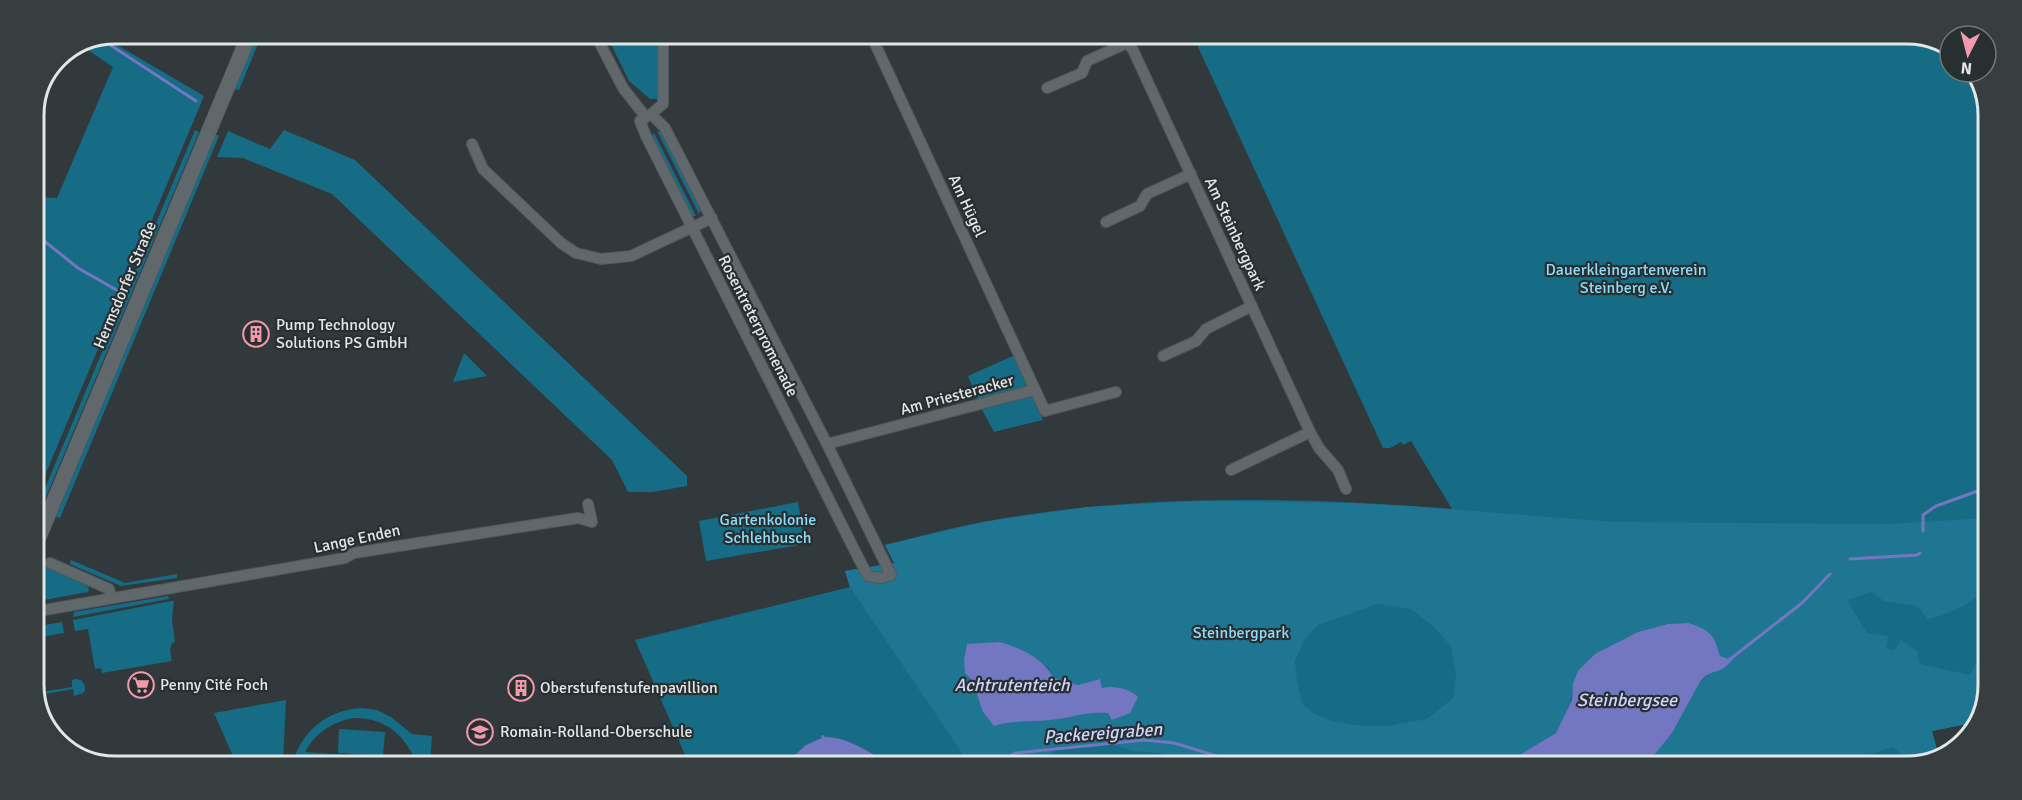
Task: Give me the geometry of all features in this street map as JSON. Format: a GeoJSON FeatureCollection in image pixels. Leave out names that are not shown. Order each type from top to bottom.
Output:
{"type":"FeatureCollection","features":[{"type":"Feature","properties":{"kind":"main road","name":"Hermsdorfer Straße"},"geometry":{"type":"LineString","coordinates":[[44,525],[246,43]]}},
{"type":"Feature","properties":{"kind":"street","name":"Rosentreterpromenade"},"geometry":{"type":"LineString","coordinates":[[600,43],[623,88],[648,115],[665,128],[827,444],[891,576],[881,578],[868,576],[646,136],[640,121],[648,115]]}},
{"type":"Feature","properties":{"kind":"street"},"geometry":{"type":"LineString","coordinates":[[648,115],[663,104],[663,43]]}},
{"type":"Feature","properties":{"kind":"street","name":"Am Hügel"},"geometry":{"type":"LineString","coordinates":[[875,43],[1035,390]]}},
{"type":"Feature","properties":{"kind":"street","name":"Am Steinbergpark"},"geometry":{"type":"LineString","coordinates":[[1047,88],[1082,73],[1087,61],[1117,43]]}},
{"type":"Feature","properties":{"kind":"street","name":"Am Steinbergpark"},"geometry":{"type":"LineString","coordinates":[[1127,43],[1133,50],[1310,432],[1319,448],[1338,470],[1346,489]]}},
{"type":"Feature","properties":{"kind":"street"},"geometry":{"type":"LineString","coordinates":[[472,144],[483,169],[561,243],[576,253],[601,259],[631,256],[711,218]]}},
{"type":"Feature","properties":{"kind":"street","name":"Am Steinbergpark"},"geometry":{"type":"LineString","coordinates":[[1106,222],[1140,206],[1147,194],[1191,174]]}},
{"type":"Feature","properties":{"kind":"street","name":"Am Steinbergpark"},"geometry":{"type":"LineString","coordinates":[[1162,357],[1196,341],[1206,329],[1252,306]]}},
{"type":"Feature","properties":{"kind":"street","name":"Am Priesteracker"},"geometry":{"type":"LineString","coordinates":[[827,444],[1035,390],[1044,411],[1116,392]]}},
{"type":"Feature","properties":{"kind":"street"},"geometry":{"type":"LineString","coordinates":[[799,439],[818,429]]}},
{"type":"Feature","properties":{"kind":"street"},"geometry":{"type":"LineString","coordinates":[[1231,470],[1310,432]]}},
{"type":"Feature","properties":{"kind":"street","name":"Lange Enden"},"geometry":{"type":"LineString","coordinates":[[44,610],[345,558],[354,553],[503,529],[578,518],[592,522],[588,504]]}},
{"type":"Feature","properties":{"kind":"street"},"geometry":{"type":"LineString","coordinates":[[50,563],[109,589],[111,598]]}},
{"type":"Feature","properties":{"kind":"green space"},"geometry":{"type":"Polygon","coordinates":[[[115,43],[204,96],[44,479],[43,197],[57,198],[113,67],[87,49],[115,43]]]}},
{"type":"Feature","properties":{"kind":"green space"},"geometry":{"type":"Polygon","coordinates":[[[254,43],[258,43],[239,90],[234,89],[254,43]]]}},
{"type":"Feature","properties":{"kind":"green space"},"geometry":{"type":"Polygon","coordinates":[[[610,43],[660,43],[658,99],[650,99],[629,81],[610,43]]]}},
{"type":"Feature","properties":{"kind":"green space","name":"Dauerkleingartenverein Steinberg e.V."},"geometry":{"type":"Polygon","coordinates":[[[1196,43],[1907,43],[1938,51],[1938,84],[1971,84],[1978,110],[1978,685],[1975,708],[1967,724],[1932,731],[1937,750],[1930,753],[1907,756],[686,756],[635,640],[850,587],[845,571],[895,563],[885,545],[971,524],[1099,506],[1217,500],[1335,502],[1452,509],[1411,441],[1403,445],[1401,442],[1390,448],[1383,448],[1196,43]]]}},
{"type":"Feature","properties":{"kind":"green space"},"geometry":{"type":"Polygon","coordinates":[[[195,130],[199,132],[44,503],[44,492],[195,130]]]}},
{"type":"Feature","properties":{"kind":"green space"},"geometry":{"type":"Polygon","coordinates":[[[284,130],[355,160],[687,476],[687,486],[653,492],[628,492],[612,460],[332,194],[243,158],[217,157],[228,131],[270,149],[284,130]]]}},
{"type":"Feature","properties":{"kind":"green space"},"geometry":{"type":"Polygon","coordinates":[[[657,131],[661,132],[701,209],[699,214],[657,131]]]}},
{"type":"Feature","properties":{"kind":"green space"},"geometry":{"type":"Polygon","coordinates":[[[654,133],[696,216],[691,216],[652,136],[654,133]]]}},
{"type":"Feature","properties":{"kind":"green space"},"geometry":{"type":"Polygon","coordinates":[[[215,134],[219,136],[60,518],[56,517],[215,134]]]}},
{"type":"Feature","properties":{"kind":"green space"},"geometry":{"type":"Polygon","coordinates":[[[464,353],[487,376],[453,382],[464,353]]]}},
{"type":"Feature","properties":{"kind":"green space"},"geometry":{"type":"Polygon","coordinates":[[[1015,355],[1043,420],[994,432],[979,404],[968,376],[1015,355]]]}},
{"type":"Feature","properties":{"kind":"green space","name":"Steinbergpark"},"geometry":{"type":"Polygon","coordinates":[[[1197,501],[1409,506],[1615,522],[1889,524],[1978,518],[1978,596],[1966,604],[1951,612],[1928,619],[1917,606],[1884,601],[1871,592],[1847,600],[1867,633],[1888,636],[1886,648],[1894,650],[1901,640],[1917,651],[1920,664],[1970,675],[1978,660],[1977,699],[1967,724],[1932,731],[1937,750],[1921,755],[1903,756],[1893,747],[1864,756],[1652,756],[1672,733],[1701,680],[1731,660],[1720,656],[1717,645],[1688,623],[1668,624],[1638,632],[1573,683],[1568,710],[1558,730],[1522,756],[1171,756],[1132,751],[1105,742],[1055,750],[1049,756],[964,756],[850,587],[845,571],[894,563],[885,545],[983,522],[1088,507],[1197,501]],[[1377,604],[1318,625],[1304,640],[1295,661],[1302,704],[1318,716],[1337,722],[1364,726],[1387,726],[1427,719],[1453,698],[1456,675],[1451,646],[1434,627],[1411,609],[1377,604]],[[964,660],[984,710],[994,726],[1093,713],[1108,713],[1112,720],[1100,679],[1078,685],[1054,678],[1047,666],[964,660]]]}},
{"type":"Feature","properties":{"kind":"green space","name":"Gartenkolonie Schlehbusch"},"geometry":{"type":"Polygon","coordinates":[[[798,502],[805,544],[706,561],[699,521],[798,502]]]}},
{"type":"Feature","properties":{"kind":"green space"},"geometry":{"type":"Polygon","coordinates":[[[71,560],[125,583],[177,574],[177,578],[121,586],[70,564],[71,560]]]}},
{"type":"Feature","properties":{"kind":"green space"},"geometry":{"type":"Polygon","coordinates":[[[44,566],[85,584],[89,588],[88,592],[44,600],[44,566]]]}},
{"type":"Feature","properties":{"kind":"green space"},"geometry":{"type":"Polygon","coordinates":[[[168,596],[169,599],[73,617],[74,612],[168,596]]]}},
{"type":"Feature","properties":{"kind":"green space"},"geometry":{"type":"Polygon","coordinates":[[[174,601],[172,619],[175,642],[172,643],[170,650],[172,661],[102,673],[101,668],[95,669],[88,629],[75,631],[73,620],[174,601]]]}},
{"type":"Feature","properties":{"kind":"green space"},"geometry":{"type":"Polygon","coordinates":[[[62,622],[64,633],[44,636],[44,625],[62,622]]]}},
{"type":"Feature","properties":{"kind":"green space"},"geometry":{"type":"Polygon","coordinates":[[[72,680],[81,680],[85,686],[83,693],[74,696],[73,689],[44,694],[44,691],[72,687],[72,680]]]}},
{"type":"Feature","properties":{"kind":"green space"},"geometry":{"type":"Polygon","coordinates":[[[286,700],[283,756],[233,756],[214,713],[286,700]]]}},
{"type":"Feature","properties":{"kind":"green space"},"geometry":{"type":"Polygon","coordinates":[[[362,708],[377,710],[391,717],[412,734],[432,736],[431,756],[413,756],[405,742],[391,728],[383,724],[364,718],[353,718],[331,726],[319,734],[305,752],[360,756],[295,756],[303,741],[318,724],[338,713],[362,708]]]}},
{"type":"Feature","properties":{"kind":"green space"},"geometry":{"type":"Polygon","coordinates":[[[339,729],[385,732],[383,756],[338,753],[339,729]]]}},
{"type":"Feature","properties":{"kind":"water","name":"Steinbergsee"},"geometry":{"type":"Polygon","coordinates":[[[1688,623],[1701,628],[1713,638],[1720,656],[1732,660],[1723,668],[1701,680],[1672,733],[1655,754],[1652,756],[1519,756],[1556,733],[1572,700],[1573,683],[1578,671],[1595,654],[1638,632],[1668,624],[1688,623]]]}},
{"type":"Feature","properties":{"kind":"water","name":"Achtrutenteich"},"geometry":{"type":"Polygon","coordinates":[[[1000,642],[1037,659],[1054,678],[1078,685],[1100,679],[1102,688],[1122,688],[1138,697],[1130,713],[1112,720],[1108,713],[1093,713],[994,726],[983,712],[972,680],[965,673],[964,660],[967,644],[1000,642]]]}},
{"type":"Feature","properties":{"kind":"water"},"geometry":{"type":"Polygon","coordinates":[[[821,736],[851,743],[876,756],[794,756],[806,745],[822,738],[821,736]]]}},
{"type":"Feature","properties":{"kind":"waterway"},"geometry":{"type":"LineString","coordinates":[[109,44],[196,101]]}},
{"type":"Feature","properties":{"kind":"waterway"},"geometry":{"type":"LineString","coordinates":[[43,240],[78,268],[120,292]]}},
{"type":"Feature","properties":{"kind":"waterway","name":"Packereigraben"},"geometry":{"type":"LineString","coordinates":[[1923,531],[1923,515],[1936,506],[1978,491]]}},
{"type":"Feature","properties":{"kind":"waterway","name":"Packereigraben"},"geometry":{"type":"LineString","coordinates":[[1850,559],[1920,553]]}},
{"type":"Feature","properties":{"kind":"waterway","name":"Packereigraben"},"geometry":{"type":"LineString","coordinates":[[1729,660],[1802,603],[1830,574]]}},
{"type":"Feature","properties":{"kind":"waterway","name":"Packereigraben"},"geometry":{"type":"LineString","coordinates":[[1011,756],[1015,753],[1144,740],[1174,743],[1217,756]]}},
{"type":"Feature","properties":{"kind":"place","name":"Pump Technology Solutions PS GmbH"},"geometry":{"type":"Point","coordinates":[256,334]}},
{"type":"Feature","properties":{"kind":"place","name":"Penny Cité Foch"},"geometry":{"type":"Point","coordinates":[141,685]}},
{"type":"Feature","properties":{"kind":"place","name":"Oberstufenstufenpavillion"},"geometry":{"type":"Point","coordinates":[521,688]}},
{"type":"Feature","properties":{"kind":"place","name":"Romain-Rolland-Oberschule"},"geometry":{"type":"Point","coordinates":[480,732]}}]}
